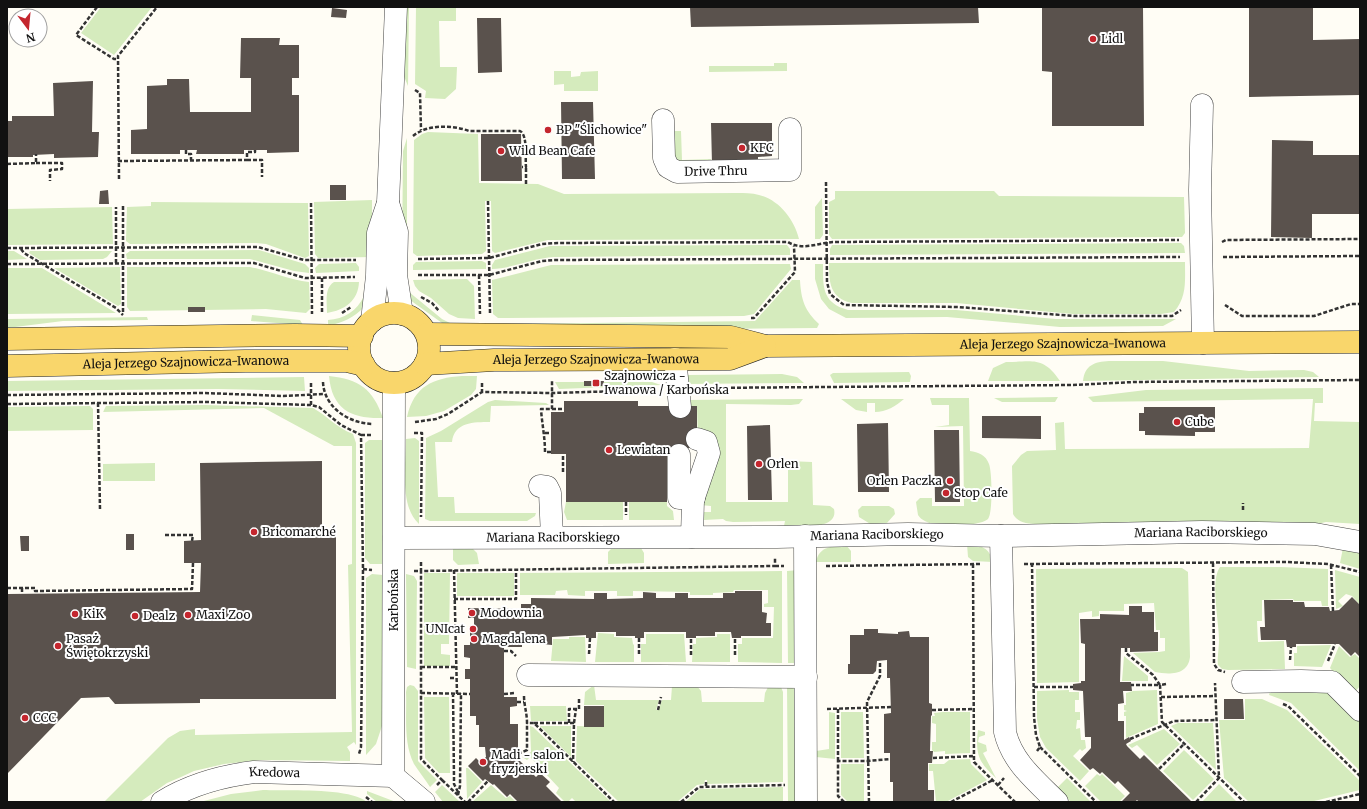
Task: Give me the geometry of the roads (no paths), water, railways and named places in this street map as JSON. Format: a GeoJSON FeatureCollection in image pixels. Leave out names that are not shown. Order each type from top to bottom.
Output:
{"type":"FeatureCollection","features":[{"type":"Feature","properties":{"kind":"main road"},"geometry":{"type":"LineString","coordinates":[[391,313],[402,314],[412,318],[421,325],[426,334],[430,349],[425,364],[412,378],[394,383],[376,378],[364,365],[360,351],[367,329],[381,316],[391,313]]}},
{"type":"Feature","properties":{"kind":"main road"},"geometry":{"type":"LineString","coordinates":[[7,338],[295,334],[367,329]]}},
{"type":"Feature","properties":{"kind":"main road","name":"Aleja Jerzego Szajnowicza-Iwanowa"},"geometry":{"type":"LineString","coordinates":[[426,334],[731,337],[765,346],[1360,342]]}},
{"type":"Feature","properties":{"kind":"main road","name":"Aleja Jerzego Szajnowicza-Iwanowa"},"geometry":{"type":"LineString","coordinates":[[425,364],[494,360],[730,359],[765,346]]}},
{"type":"Feature","properties":{"kind":"main road","name":"Aleja Jerzego Szajnowicza-Iwanowa"},"geometry":{"type":"LineString","coordinates":[[7,366],[245,361],[347,361],[364,365]]}},
{"type":"Feature","properties":{"kind":"street"},"geometry":{"type":"LineString","coordinates":[[367,329],[387,269],[397,232],[388,203],[396,7]]}},
{"type":"Feature","properties":{"kind":"street"},"geometry":{"type":"LineString","coordinates":[[1202,105],[1200,190],[1211,257],[1203,343]]}},
{"type":"Feature","properties":{"kind":"street","name":"Drive Thru"},"geometry":{"type":"LineString","coordinates":[[663,120],[664,158],[668,167],[673,171],[686,172],[790,170],[790,129]]}},
{"type":"Feature","properties":{"kind":"street"},"geometry":{"type":"LineString","coordinates":[[387,269],[402,314]]}},
{"type":"Feature","properties":{"kind":"street"},"geometry":{"type":"LineString","coordinates":[[675,359],[679,398]]}},
{"type":"Feature","properties":{"kind":"street","name":"Karbońska"},"geometry":{"type":"LineString","coordinates":[[393,776],[394,383]]}},
{"type":"Feature","properties":{"kind":"street"},"geometry":{"type":"LineString","coordinates":[[692,537],[694,498],[709,453],[706,442],[698,439]]}},
{"type":"Feature","properties":{"kind":"street"},"geometry":{"type":"LineString","coordinates":[[679,455],[679,498],[694,498]]}},
{"type":"Feature","properties":{"kind":"street"},"geometry":{"type":"LineString","coordinates":[[540,486],[547,488],[550,493],[552,538]]}},
{"type":"Feature","properties":{"kind":"street","name":"Mariana Raciborskiego"},"geometry":{"type":"LineString","coordinates":[[394,538],[692,537],[908,534],[1001,536],[1202,532],[1315,534],[1360,542]]}},
{"type":"Feature","properties":{"kind":"street"},"geometry":{"type":"LineString","coordinates":[[805,536],[806,802]]}},
{"type":"Feature","properties":{"kind":"street"},"geometry":{"type":"LineString","coordinates":[[1001,536],[1004,726],[1011,752],[1022,766],[1057,802]]}},
{"type":"Feature","properties":{"kind":"street"},"geometry":{"type":"LineString","coordinates":[[526,684],[579,676],[806,677]]}},
{"type":"Feature","properties":{"kind":"street"},"geometry":{"type":"LineString","coordinates":[[1244,679],[1332,682],[1360,710]]}},
{"type":"Feature","properties":{"kind":"street","name":"Kredowa"},"geometry":{"type":"LineString","coordinates":[[162,802],[176,793],[203,782],[254,772],[393,776]]}},
{"type":"Feature","properties":{"kind":"street"},"geometry":{"type":"LineString","coordinates":[[393,776],[424,802]]}},
{"type":"Feature","properties":{"kind":"place","name":"Lidl"},"geometry":{"type":"Point","coordinates":[1093,39]}},
{"type":"Feature","properties":{"kind":"place","name":"BP \"Ślichowice\""},"geometry":{"type":"Point","coordinates":[548,130]}},
{"type":"Feature","properties":{"kind":"place","name":"KFC"},"geometry":{"type":"Point","coordinates":[742,148]}},
{"type":"Feature","properties":{"kind":"place","name":"Wild Bean Cafe"},"geometry":{"type":"Point","coordinates":[501,151]}},
{"type":"Feature","properties":{"kind":"place","name":"Szajnowicza - Iwanowa / Karbońska"},"geometry":{"type":"Point","coordinates":[596,383]}},
{"type":"Feature","properties":{"kind":"place","name":"Cube"},"geometry":{"type":"Point","coordinates":[1177,422]}},
{"type":"Feature","properties":{"kind":"place","name":"Lewiatan"},"geometry":{"type":"Point","coordinates":[609,450]}},
{"type":"Feature","properties":{"kind":"place","name":"Orlen"},"geometry":{"type":"Point","coordinates":[759,464]}},
{"type":"Feature","properties":{"kind":"place","name":"Orlen Paczka"},"geometry":{"type":"Point","coordinates":[950,481]}},
{"type":"Feature","properties":{"kind":"place","name":"Stop Cafe"},"geometry":{"type":"Point","coordinates":[946,493]}},
{"type":"Feature","properties":{"kind":"place","name":"Bricomarché"},"geometry":{"type":"Point","coordinates":[254,532]}},
{"type":"Feature","properties":{"kind":"place","name":"Modownia"},"geometry":{"type":"Point","coordinates":[472,613]}},
{"type":"Feature","properties":{"kind":"place","name":"KiK"},"geometry":{"type":"Point","coordinates":[75,614]}},
{"type":"Feature","properties":{"kind":"place","name":"Maxi Zoo"},"geometry":{"type":"Point","coordinates":[188,615]}},
{"type":"Feature","properties":{"kind":"place","name":"Dealz"},"geometry":{"type":"Point","coordinates":[135,616]}},
{"type":"Feature","properties":{"kind":"place","name":"UNIcat"},"geometry":{"type":"Point","coordinates":[473,629]}},
{"type":"Feature","properties":{"kind":"place","name":"Magdalena"},"geometry":{"type":"Point","coordinates":[474,639]}},
{"type":"Feature","properties":{"kind":"place","name":"Pasaż Świętokrzyski"},"geometry":{"type":"Point","coordinates":[58,646]}},
{"type":"Feature","properties":{"kind":"place","name":"CCC"},"geometry":{"type":"Point","coordinates":[25,718]}},
{"type":"Feature","properties":{"kind":"place","name":"Madi - salon fryzjerski"},"geometry":{"type":"Point","coordinates":[483,762]}}]}
